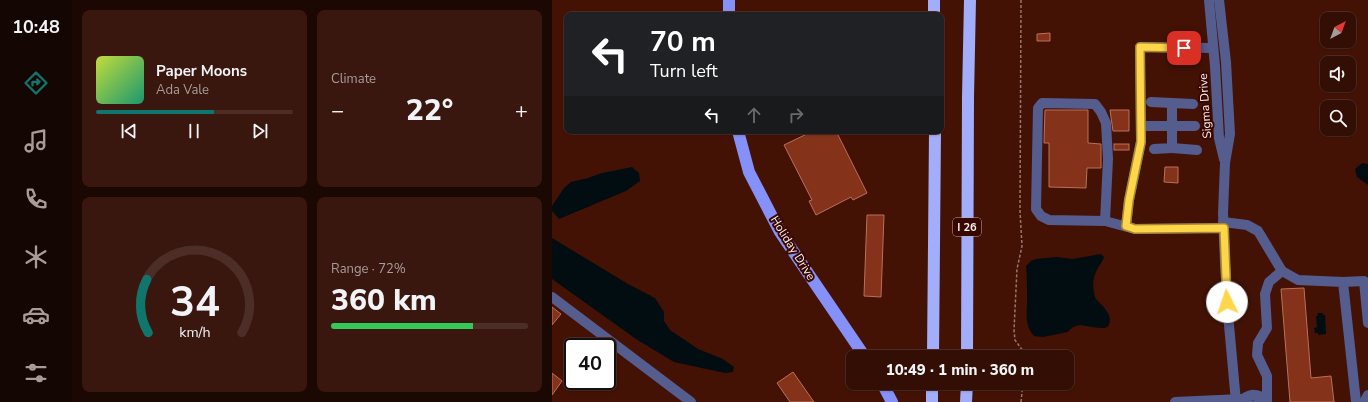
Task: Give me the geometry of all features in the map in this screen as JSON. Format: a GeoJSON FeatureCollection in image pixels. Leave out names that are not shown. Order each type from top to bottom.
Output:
{"type":"FeatureCollection","features":[{"type":"Feature","properties":{"kind":"highway"},"geometry":{"type":"LineString","coordinates":[[934,0],[934,12]]}},
{"type":"Feature","properties":{"kind":"highway","name":"I 26"},"geometry":{"type":"LineString","coordinates":[[967,350],[970,0]]}},
{"type":"Feature","properties":{"kind":"highway"},"geometry":{"type":"LineString","coordinates":[[933,350],[935,134]]}},
{"type":"Feature","properties":{"kind":"highway"},"geometry":{"type":"LineString","coordinates":[[932,390],[932,402]]}},
{"type":"Feature","properties":{"kind":"highway"},"geometry":{"type":"LineString","coordinates":[[966,402],[967,390]]}},
{"type":"Feature","properties":{"kind":"main road"},"geometry":{"type":"LineString","coordinates":[[729,0],[729,12]]}},
{"type":"Feature","properties":{"kind":"main road","name":"Holiday Drive"},"geometry":{"type":"LineString","coordinates":[[739,134],[749,172],[780,232],[860,350]]}},
{"type":"Feature","properties":{"kind":"main road"},"geometry":{"type":"LineString","coordinates":[[886,390],[892,402]]}},
{"type":"Feature","properties":{"kind":"street","name":"Sigma Drive"},"geometry":{"type":"LineString","coordinates":[[1209,0],[1219,138],[1225,163]]}},
{"type":"Feature","properties":{"kind":"street","name":"Sigma Drive"},"geometry":{"type":"LineString","coordinates":[[1220,0],[1226,62],[1230,134],[1225,163],[1224,225],[1228,314],[1241,400]]}},
{"type":"Feature","properties":{"kind":"street"},"geometry":{"type":"LineString","coordinates":[[1126,226],[1129,200],[1141,142],[1140,47],[1213,48]]}},
{"type":"Feature","properties":{"kind":"street"},"geometry":{"type":"LineString","coordinates":[[1151,102],[1193,104]]}},
{"type":"Feature","properties":{"kind":"street"},"geometry":{"type":"LineString","coordinates":[[1105,221],[1108,159],[1106,123],[1101,112],[1095,104],[1042,103],[1038,108],[1036,209],[1041,216],[1049,220],[1105,221],[1135,229],[1247,225],[1258,231],[1282,271],[1298,280],[1344,282],[1364,281],[1368,323]]}},
{"type":"Feature","properties":{"kind":"street"},"geometry":{"type":"LineString","coordinates":[[1172,103],[1172,148]]}},
{"type":"Feature","properties":{"kind":"street"},"geometry":{"type":"LineString","coordinates":[[1141,126],[1196,126]]}},
{"type":"Feature","properties":{"kind":"street"},"geometry":{"type":"LineString","coordinates":[[1154,149],[1172,148],[1197,150]]}},
{"type":"Feature","properties":{"kind":"street"},"geometry":{"type":"LineString","coordinates":[[1264,401],[1267,376],[1257,355],[1258,344],[1267,328],[1265,294],[1269,282],[1282,271]]}},
{"type":"Feature","properties":{"kind":"street"},"geometry":{"type":"LineString","coordinates":[[1344,282],[1356,402]]}},
{"type":"Feature","properties":{"kind":"street"},"geometry":{"type":"LineString","coordinates":[[552,297],[691,402]]}},
{"type":"Feature","properties":{"kind":"street"},"geometry":{"type":"LineString","coordinates":[[1176,402],[1241,400],[1248,395],[1258,394],[1264,401]]}},
{"type":"Feature","properties":{"kind":"street"},"geometry":{"type":"LineString","coordinates":[[1364,402],[1368,395]]}},
{"type":"Feature","properties":{"kind":"path"},"geometry":{"type":"LineString","coordinates":[[1022,0],[1020,211],[1022,246],[1017,269],[1014,330],[1015,340],[1022,350]]}},
{"type":"Feature","properties":{"kind":"path"},"geometry":{"type":"LineString","coordinates":[[1021,402],[1022,390]]}},
{"type":"Feature","properties":{"kind":"shaded area"},"geometry":{"type":"Polygon","coordinates":[[[1362,163],[1368,164],[1368,185],[1357,177],[1355,169],[1362,163]]]}},
{"type":"Feature","properties":{"kind":"shaded area"},"geometry":{"type":"Polygon","coordinates":[[[632,167],[639,173],[640,181],[626,191],[559,219],[552,211],[552,206],[564,188],[571,182],[602,173],[632,167]]]}},
{"type":"Feature","properties":{"kind":"shaded area"},"geometry":{"type":"Polygon","coordinates":[[[552,238],[628,284],[655,298],[664,312],[664,321],[670,330],[698,349],[723,359],[734,367],[733,372],[725,373],[674,362],[636,339],[552,279],[552,238]]]}},
{"type":"Feature","properties":{"kind":"shaded area"},"geometry":{"type":"Polygon","coordinates":[[[1101,254],[1104,257],[1095,273],[1093,288],[1094,295],[1108,314],[1110,322],[1108,326],[1106,328],[1098,328],[1080,325],[1072,328],[1068,332],[1043,337],[1034,336],[1028,326],[1027,321],[1026,266],[1031,261],[1036,259],[1057,257],[1072,259],[1101,254]]]}},
{"type":"Feature","properties":{"kind":"shaded area"},"geometry":{"type":"Polygon","coordinates":[[[1317,313],[1323,313],[1323,315],[1325,315],[1326,334],[1318,335],[1318,333],[1315,333],[1314,328],[1317,327],[1317,313]]]}},
{"type":"Feature","properties":{"kind":"building"},"geometry":{"type":"Polygon","coordinates":[[[1050,33],[1050,41],[1037,41],[1037,34],[1050,33]]]}},
{"type":"Feature","properties":{"kind":"building"},"geometry":{"type":"Polygon","coordinates":[[[1045,110],[1088,110],[1088,143],[1101,144],[1101,168],[1087,168],[1086,188],[1049,187],[1049,143],[1044,143],[1045,110]]]}},
{"type":"Feature","properties":{"kind":"building"},"geometry":{"type":"Polygon","coordinates":[[[1110,110],[1129,110],[1129,131],[1113,131],[1110,110]]]}},
{"type":"Feature","properties":{"kind":"building"},"geometry":{"type":"Polygon","coordinates":[[[807,134],[838,134],[867,193],[853,200],[851,197],[816,215],[809,201],[812,200],[784,145],[807,134]]]}},
{"type":"Feature","properties":{"kind":"building"},"geometry":{"type":"Polygon","coordinates":[[[1114,144],[1129,144],[1129,150],[1114,150],[1114,144]]]}},
{"type":"Feature","properties":{"kind":"building"},"geometry":{"type":"Polygon","coordinates":[[[1165,167],[1178,167],[1178,183],[1164,182],[1165,167]]]}},
{"type":"Feature","properties":{"kind":"building"},"geometry":{"type":"Polygon","coordinates":[[[867,215],[884,215],[881,297],[864,296],[867,215]]]}},
{"type":"Feature","properties":{"kind":"building"},"geometry":{"type":"Polygon","coordinates":[[[1304,288],[1311,378],[1331,376],[1334,402],[1290,402],[1281,289],[1304,288]]]}},
{"type":"Feature","properties":{"kind":"building"},"geometry":{"type":"Polygon","coordinates":[[[552,307],[561,314],[552,325],[552,307]]]}},
{"type":"Feature","properties":{"kind":"building"},"geometry":{"type":"Polygon","coordinates":[[[793,372],[814,402],[790,402],[777,383],[793,372]]]}},
{"type":"Feature","properties":{"kind":"building"},"geometry":{"type":"Polygon","coordinates":[[[552,373],[562,381],[552,395],[552,373]]]}},
{"type":"Feature","properties":{"kind":"route"},"geometry":{"type":"LineString","coordinates":[[1184,48],[1140,47],[1141,142],[1129,200],[1126,226],[1135,229],[1224,228],[1227,302]]}}]}
